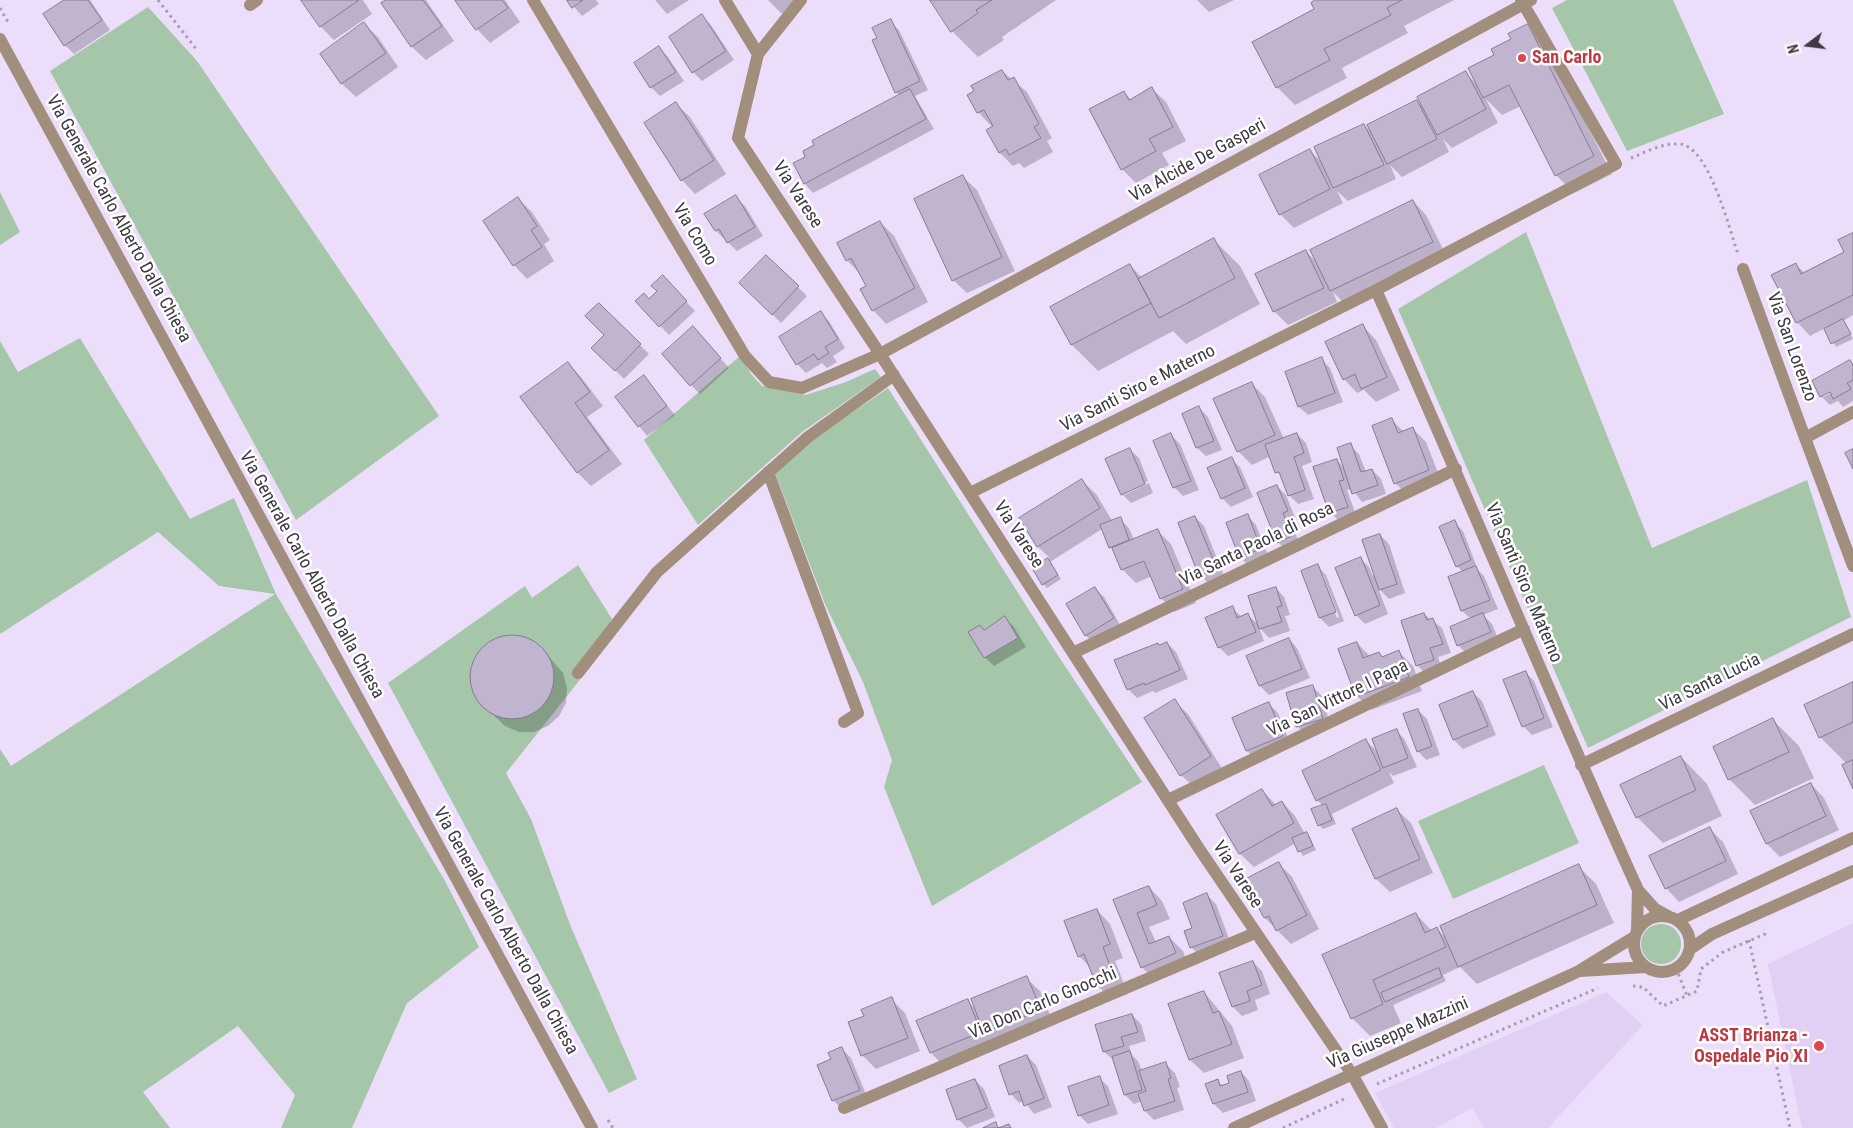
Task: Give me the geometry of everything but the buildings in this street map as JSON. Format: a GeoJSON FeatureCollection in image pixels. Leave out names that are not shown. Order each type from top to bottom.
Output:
{"type":"FeatureCollection","features":[{"type":"Feature","properties":{"kind":"street","name":"Via Como"},"geometry":{"type":"LineString","coordinates":[[532,0],[745,356],[769,382],[802,388],[880,354]]}},
{"type":"Feature","properties":{"kind":"street"},"geometry":{"type":"LineString","coordinates":[[725,0],[758,54],[801,0]]}},
{"type":"Feature","properties":{"kind":"street","name":"Via Alcide De Gasperi"},"geometry":{"type":"LineString","coordinates":[[880,354],[1526,1]]}},
{"type":"Feature","properties":{"kind":"street"},"geometry":{"type":"LineString","coordinates":[[1526,1],[1616,164]]}},
{"type":"Feature","properties":{"kind":"street","name":"Via Generale Carlo Alberto Dalla Chiesa"},"geometry":{"type":"LineString","coordinates":[[0,39],[592,1128]]}},
{"type":"Feature","properties":{"kind":"street","name":"Via Varese"},"geometry":{"type":"LineString","coordinates":[[758,54],[738,138],[894,375],[1254,933],[1352,1074],[1382,1128]]}},
{"type":"Feature","properties":{"kind":"street","name":"Via Santi Siro e Materno"},"geometry":{"type":"LineString","coordinates":[[970,493],[1376,290],[1616,164]]}},
{"type":"Feature","properties":{"kind":"street","name":"Via San Lorenzo"},"geometry":{"type":"LineString","coordinates":[[1744,269],[1853,566]]}},
{"type":"Feature","properties":{"kind":"street","name":"Via Santi Siro e Materno"},"geometry":{"type":"LineString","coordinates":[[1376,290],[1456,469],[1581,764],[1638,890],[1655,909],[1673,918]]}},
{"type":"Feature","properties":{"kind":"street"},"geometry":{"type":"LineString","coordinates":[[578,673],[657,572],[808,437],[894,375]]}},
{"type":"Feature","properties":{"kind":"street"},"geometry":{"type":"LineString","coordinates":[[1805,438],[1853,412]]}},
{"type":"Feature","properties":{"kind":"street","name":"Via Santa Paola di Rosa"},"geometry":{"type":"LineString","coordinates":[[1073,653],[1456,469]]}},
{"type":"Feature","properties":{"kind":"street"},"geometry":{"type":"LineString","coordinates":[[768,472],[858,713],[844,722]]}},
{"type":"Feature","properties":{"kind":"street","name":"Via San Vittore I Papa"},"geometry":{"type":"LineString","coordinates":[[1168,800],[1524,629]]}},
{"type":"Feature","properties":{"kind":"street","name":"Via Santa Lucia"},"geometry":{"type":"LineString","coordinates":[[1581,764],[1853,634]]}},
{"type":"Feature","properties":{"kind":"street"},"geometry":{"type":"LineString","coordinates":[[1673,918],[1686,928],[1690,938],[1690,949],[1685,960],[1676,968],[1661,972],[1646,967],[1637,956],[1634,948],[1636,934],[1645,921],[1656,916],[1673,918],[1695,910],[1853,838]]}},
{"type":"Feature","properties":{"kind":"street"},"geometry":{"type":"LineString","coordinates":[[1690,949],[1712,934],[1853,871]]}},
{"type":"Feature","properties":{"kind":"street","name":"Via Santi Siro e Materno"},"geometry":{"type":"LineString","coordinates":[[1636,934],[1638,890]]}},
{"type":"Feature","properties":{"kind":"street","name":"Via Don Carlo Gnocchi"},"geometry":{"type":"LineString","coordinates":[[844,1108],[1254,933]]}},
{"type":"Feature","properties":{"kind":"street","name":"Via Giuseppe Mazzini"},"geometry":{"type":"LineString","coordinates":[[1234,1128],[1577,972],[1636,934]]}},
{"type":"Feature","properties":{"kind":"street","name":"Via Giuseppe Mazzini"},"geometry":{"type":"LineString","coordinates":[[1577,972],[1646,967]]}},
{"type":"Feature","properties":{"kind":"path"},"geometry":{"type":"LineString","coordinates":[[158,0],[197,50]]}},
{"type":"Feature","properties":{"kind":"path"},"geometry":{"type":"LineString","coordinates":[[1616,164],[1662,146],[1679,144],[1691,147],[1707,166],[1744,269]]}},
{"type":"Feature","properties":{"kind":"path"},"geometry":{"type":"LineString","coordinates":[[1625,985],[1642,987],[1663,1006],[1697,991],[1701,969],[1723,952],[1765,934],[1760,913]]}},
{"type":"Feature","properties":{"kind":"path"},"geometry":{"type":"LineString","coordinates":[[1744,920],[1790,1128]]}},
{"type":"Feature","properties":{"kind":"path"},"geometry":{"type":"LineString","coordinates":[[1676,968],[1687,996]]}},
{"type":"Feature","properties":{"kind":"path"},"geometry":{"type":"LineString","coordinates":[[1283,1128],[1362,1091],[1599,987]]}},
{"type":"Feature","properties":{"kind":"shaded area","name":"ASST Brianza - Ospedale Pio XI"},"geometry":{"type":"Polygon","coordinates":[[[1853,923],[1853,1128],[1802,1128],[1768,964],[1853,923]]]}},
{"type":"Feature","properties":{"kind":"shaded area"},"geometry":{"type":"Polygon","coordinates":[[[1606,992],[1643,1025],[1548,1128],[1484,1128],[1472,1108],[1436,1128],[1394,1128],[1375,1093],[1606,992]]]}},
{"type":"Feature","properties":{"kind":"green space"},"geometry":{"type":"Polygon","coordinates":[[[1567,0],[1673,0],[1724,114],[1627,151],[1552,8],[1567,0]]]}},
{"type":"Feature","properties":{"kind":"green space"},"geometry":{"type":"Polygon","coordinates":[[[148,7],[197,61],[439,416],[296,520],[50,71],[148,7]]]}},
{"type":"Feature","properties":{"kind":"green space"},"geometry":{"type":"Polygon","coordinates":[[[0,192],[20,232],[0,245],[0,192]]]}},
{"type":"Feature","properties":{"kind":"green space"},"geometry":{"type":"Polygon","coordinates":[[[1526,232],[1652,548],[1807,480],[1851,617],[1588,748],[1398,309],[1526,232]]]}},
{"type":"Feature","properties":{"kind":"green space"},"geometry":{"type":"Polygon","coordinates":[[[80,338],[190,519],[234,498],[276,594],[445,881],[479,947],[407,1003],[352,1128],[281,1128],[295,1095],[238,1026],[143,1092],[170,1128],[0,1128],[0,749],[11,766],[275,594],[219,586],[158,532],[0,634],[0,341],[18,372],[80,338]]]}},
{"type":"Feature","properties":{"kind":"green space"},"geometry":{"type":"Polygon","coordinates":[[[741,355],[751,374],[762,386],[806,395],[846,382],[875,369],[881,377],[802,432],[698,525],[644,440],[741,355]]]}},
{"type":"Feature","properties":{"kind":"green space"},"geometry":{"type":"Polygon","coordinates":[[[888,388],[1055,651],[1142,782],[932,906],[884,787],[892,760],[863,682],[825,604],[775,473],[811,441],[888,388]]]}},
{"type":"Feature","properties":{"kind":"green space"},"geometry":{"type":"Polygon","coordinates":[[[578,565],[612,619],[582,677],[506,773],[531,819],[571,927],[637,1079],[609,1093],[388,683],[525,586],[532,598],[578,565]]]}},
{"type":"Feature","properties":{"kind":"green space"},"geometry":{"type":"Polygon","coordinates":[[[1544,765],[1579,843],[1453,899],[1418,821],[1544,765]]]}},
{"type":"Feature","properties":{"kind":"green space"},"geometry":{"type":"Polygon","coordinates":[[[1657,924],[1665,924],[1672,927],[1678,933],[1681,944],[1678,955],[1672,961],[1665,964],[1657,964],[1650,961],[1644,955],[1641,948],[1641,940],[1644,933],[1650,927],[1657,924]]]}},
{"type":"Feature","properties":{"kind":"place","name":"San Carlo"},"geometry":{"type":"Point","coordinates":[1522,58]}},
{"type":"Feature","properties":{"kind":"place","name":"ASST Brianza - Ospedale Pio XI"},"geometry":{"type":"Point","coordinates":[1819,1046]}}]}
